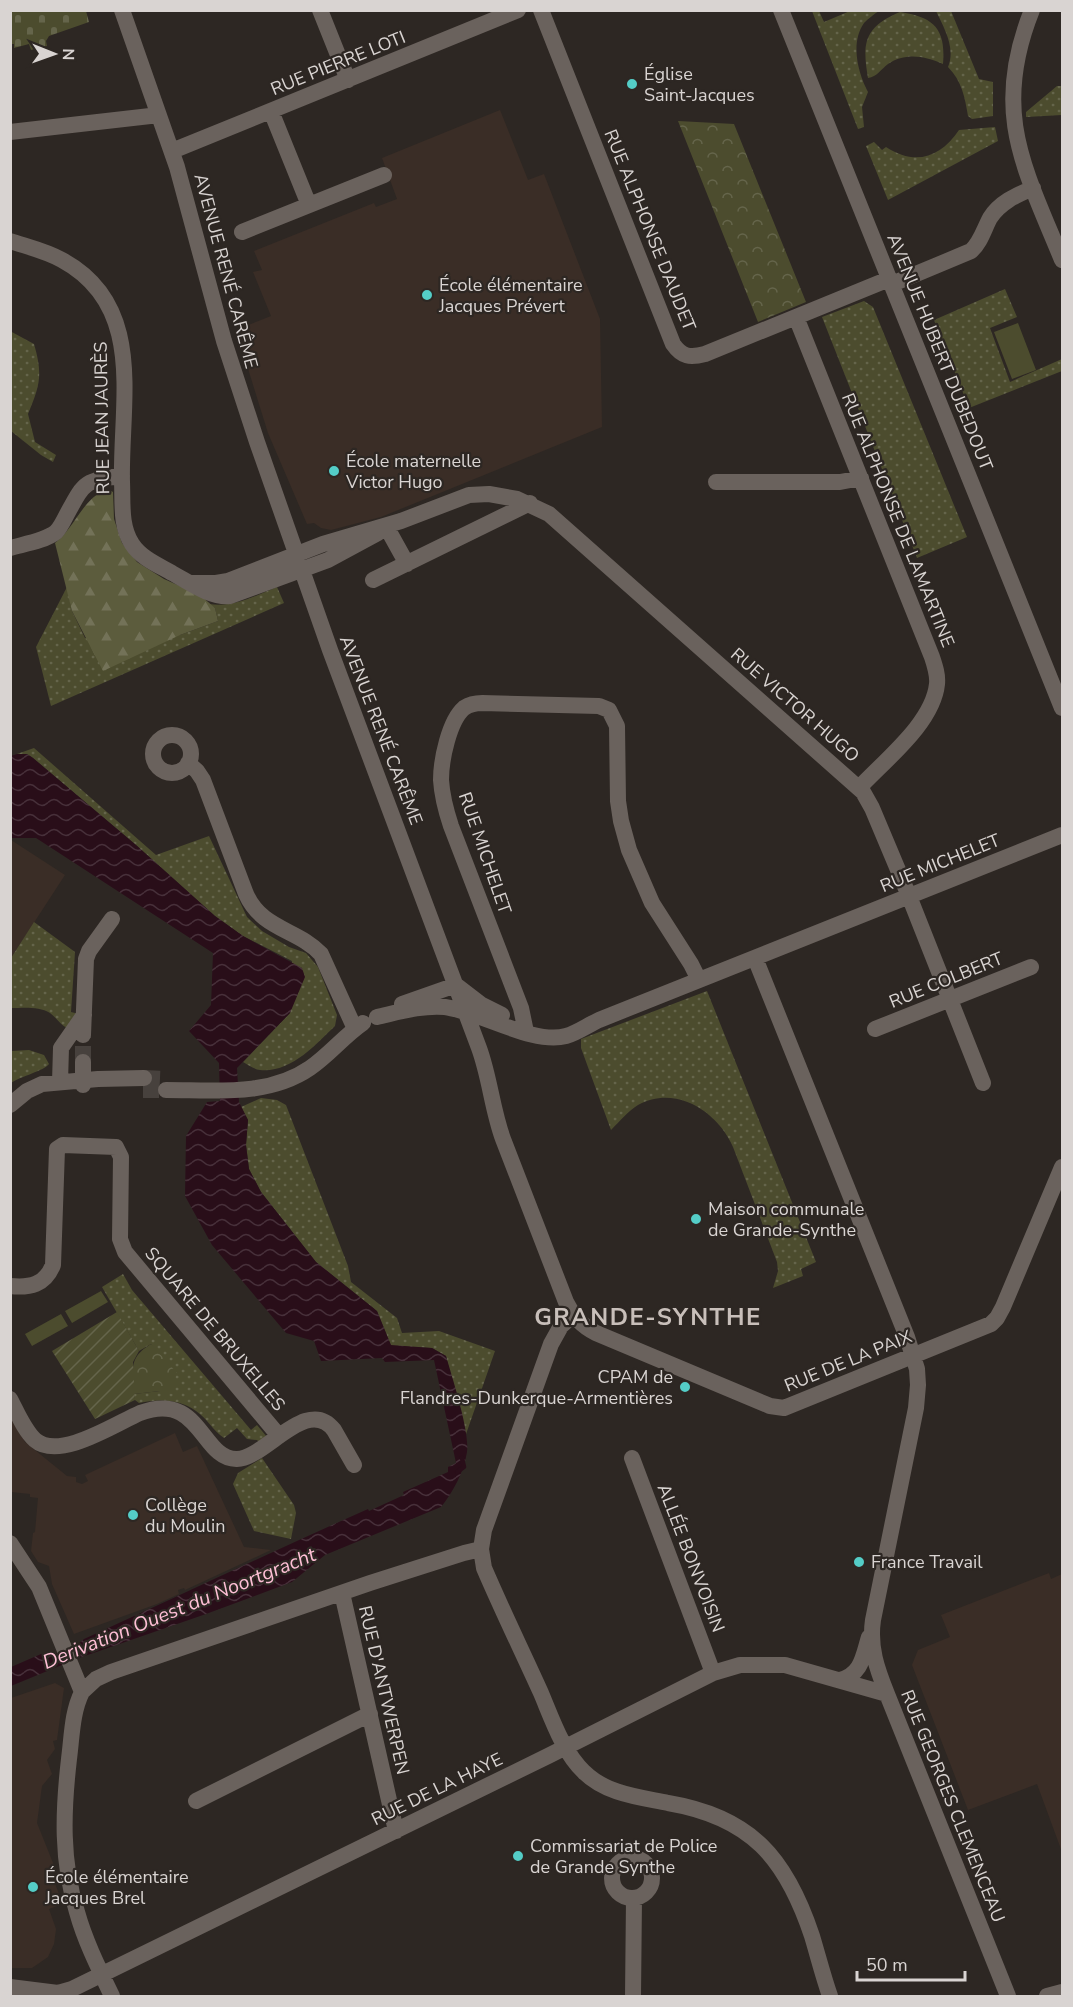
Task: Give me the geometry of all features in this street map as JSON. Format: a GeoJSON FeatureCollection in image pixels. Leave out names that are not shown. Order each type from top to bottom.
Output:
{"type":"FeatureCollection","features":[{"type":"Feature","properties":{"kind":"street","name":"AVENUE RENÉ CARÊME"},"geometry":{"type":"LineString","coordinates":[[122,10],[172,151],[234,375],[301,571],[485,1064],[498,1126],[573,1315]]}},
{"type":"Feature","properties":{"kind":"street"},"geometry":{"type":"LineString","coordinates":[[320,10],[348,80]]}},
{"type":"Feature","properties":{"kind":"street","name":"RUE ALPHONSE DAUDET"},"geometry":{"type":"LineString","coordinates":[[541,10],[673,344],[680,353],[688,357],[705,354],[971,251],[996,211],[1010,199],[1033,188]]}},
{"type":"Feature","properties":{"kind":"street","name":"AVENUE HUBERT DUBEDOUT"},"geometry":{"type":"LineString","coordinates":[[781,10],[1062,708]]}},
{"type":"Feature","properties":{"kind":"street"},"geometry":{"type":"LineString","coordinates":[[1032,10],[1016,58],[1013,101],[1018,144],[1062,260]]}},
{"type":"Feature","properties":{"kind":"street","name":"RUE PIERRE LOTI"},"geometry":{"type":"LineString","coordinates":[[172,151],[510,12]]}},
{"type":"Feature","properties":{"kind":"street"},"geometry":{"type":"LineString","coordinates":[[271,111],[309,205]]}},
{"type":"Feature","properties":{"kind":"street"},"geometry":{"type":"LineString","coordinates":[[10,132],[159,115]]}},
{"type":"Feature","properties":{"kind":"street"},"geometry":{"type":"LineString","coordinates":[[242,232],[384,175]]}},
{"type":"Feature","properties":{"kind":"street","name":"RUE JEAN JAURÈS"},"geometry":{"type":"LineString","coordinates":[[10,241],[52,255],[72,266],[94,284],[108,303],[118,325],[123,348],[122,476],[125,525],[132,544],[148,559],[213,594],[230,596],[301,571]]}},
{"type":"Feature","properties":{"kind":"street","name":"RUE ALPHONSE DE LAMARTINE"},"geometry":{"type":"LineString","coordinates":[[796,317],[932,657],[937,678],[935,696],[923,718],[859,788]]}},
{"type":"Feature","properties":{"kind":"street"},"geometry":{"type":"LineString","coordinates":[[10,548],[49,536],[57,531],[81,488],[88,482],[99,478],[122,476]]}},
{"type":"Feature","properties":{"kind":"street"},"geometry":{"type":"LineString","coordinates":[[716,482],[840,482],[861,478]]}},
{"type":"Feature","properties":{"kind":"street","name":"RUE VICTOR HUGO"},"geometry":{"type":"LineString","coordinates":[[296,554],[343,537],[394,524],[469,495],[496,495],[530,503],[555,518],[859,788],[869,802],[909,896],[983,1083]]}},
{"type":"Feature","properties":{"kind":"street"},"geometry":{"type":"LineString","coordinates":[[373,580],[530,503]]}},
{"type":"Feature","properties":{"kind":"street"},"geometry":{"type":"LineString","coordinates":[[394,524],[407,564]]}},
{"type":"Feature","properties":{"kind":"street","name":"RUE VICTOR HUGO"},"geometry":{"type":"LineString","coordinates":[[301,571],[337,557],[394,524]]}},
{"type":"Feature","properties":{"kind":"street"},"geometry":{"type":"LineString","coordinates":[[191,583],[228,581],[296,554]]}},
{"type":"Feature","properties":{"kind":"street","name":"RUE MICHELET"},"geometry":{"type":"LineString","coordinates":[[525,1028],[521,1008],[443,800],[442,764],[453,727],[462,711],[475,703],[598,705],[606,708],[614,716],[617,726],[617,791],[626,840],[644,888],[692,964],[699,980]]}},
{"type":"Feature","properties":{"kind":"street"},"geometry":{"type":"LineString","coordinates":[[188,763],[203,780],[252,906],[267,921],[321,954],[355,1029]]}},
{"type":"Feature","properties":{"kind":"street","name":"RUE MICHELET"},"geometry":{"type":"LineString","coordinates":[[456,985],[489,1008],[525,1028],[545,1037],[564,1036],[1062,835]]}},
{"type":"Feature","properties":{"kind":"street"},"geometry":{"type":"LineString","coordinates":[[83,1035],[87,955],[112,919]]}},
{"type":"Feature","properties":{"kind":"street","name":"RUE GEORGES CLEMENCEAU"},"geometry":{"type":"LineString","coordinates":[[755,957],[886,1282],[913,1356],[918,1386],[916,1408],[872,1628],[858,1670],[840,1680]]}},
{"type":"Feature","properties":{"kind":"street","name":"RUE COLBERT"},"geometry":{"type":"LineString","coordinates":[[876,1029],[1031,967]]}},
{"type":"Feature","properties":{"kind":"street"},"geometry":{"type":"LineString","coordinates":[[166,1084],[261,1088],[282,1082],[316,1064],[355,1029],[406,1002],[456,985]]}},
{"type":"Feature","properties":{"kind":"street","name":"RUE MICHELET"},"geometry":{"type":"LineString","coordinates":[[377,1017],[430,1007],[446,1008],[525,1028]]}},
{"type":"Feature","properties":{"kind":"street"},"geometry":{"type":"LineString","coordinates":[[60,1082],[61,1048],[84,1015]]}},
{"type":"Feature","properties":{"kind":"street"},"geometry":{"type":"LineString","coordinates":[[83,1062],[83,1082]]}},
{"type":"Feature","properties":{"kind":"street"},"geometry":{"type":"LineString","coordinates":[[10,1105],[37,1086],[60,1082],[144,1084]]}},
{"type":"Feature","properties":{"kind":"street","name":"SQUARE DE BRUXELLES"},"geometry":{"type":"LineString","coordinates":[[10,1286],[34,1286],[45,1280],[51,1270],[54,1256],[56,1152],[63,1145],[112,1145],[120,1150],[122,1160],[121,1246],[279,1436]]}},
{"type":"Feature","properties":{"kind":"street","name":"RUE DE LA PAIX"},"geometry":{"type":"LineString","coordinates":[[573,1315],[582,1325],[596,1333],[770,1406],[784,1408],[985,1327],[997,1318],[1062,1167]]}},
{"type":"Feature","properties":{"kind":"street"},"geometry":{"type":"LineString","coordinates":[[573,1315],[561,1326],[551,1344],[484,1530],[481,1550],[484,1568],[567,1747],[584,1773],[606,1788],[627,1795],[711,1813],[739,1827],[762,1846],[774,1858],[789,1881],[841,1996]]}},
{"type":"Feature","properties":{"kind":"street"},"geometry":{"type":"LineString","coordinates":[[10,1399],[31,1435],[45,1445],[72,1444],[140,1413],[165,1408],[187,1417],[220,1453],[235,1459],[252,1454],[304,1420],[326,1422],[334,1430],[354,1466]]}},
{"type":"Feature","properties":{"kind":"street","name":"ALLÉE BONVOISIN"},"geometry":{"type":"LineString","coordinates":[[632,1458],[713,1673]]}},
{"type":"Feature","properties":{"kind":"street"},"geometry":{"type":"LineString","coordinates":[[10,1543],[39,1587],[82,1692]]}},
{"type":"Feature","properties":{"kind":"street"},"geometry":{"type":"LineString","coordinates":[[112,1996],[77,1914],[64,1848],[66,1786],[75,1711],[82,1692],[96,1679],[111,1672],[464,1552],[481,1550]]}},
{"type":"Feature","properties":{"kind":"street","name":"RUE D'ANTWERPEN"},"geometry":{"type":"LineString","coordinates":[[342,1593],[396,1831]]}},
{"type":"Feature","properties":{"kind":"street","name":"RUE GEORGES CLEMENCEAU"},"geometry":{"type":"LineString","coordinates":[[872,1628],[873,1653],[887,1694],[1008,1996]]}},
{"type":"Feature","properties":{"kind":"street","name":"RUE DE LA HAYE"},"geometry":{"type":"LineString","coordinates":[[10,1987],[58,1993],[72,1989],[567,1747],[713,1673],[740,1665],[777,1664],[887,1694]]}},
{"type":"Feature","properties":{"kind":"street"},"geometry":{"type":"LineString","coordinates":[[196,1801],[370,1714]]}},
{"type":"Feature","properties":{"kind":"street"},"geometry":{"type":"LineString","coordinates":[[633,1996],[634,1898]]}},
{"type":"Feature","properties":{"kind":"street"},"geometry":{"type":"LineString","coordinates":[[812,1935],[830,1996]]}},
{"type":"Feature","properties":{"kind":"street"},"geometry":{"type":"LineString","coordinates":[[1047,1996],[1062,1992]]}},
{"type":"Feature","properties":{"kind":"shaded area","name":"École élémentaire Jacques Prévert"},"geometry":{"type":"Polygon","coordinates":[[[500,110],[528,180],[544,174],[600,319],[602,427],[381,517],[331,530],[321,528],[314,523],[307,524],[268,433],[236,330],[271,316],[253,272],[262,270],[254,251],[374,203],[376,207],[397,199],[382,158],[500,110]]]}},
{"type":"Feature","properties":{"kind":"shaded area"},"geometry":{"type":"Polygon","coordinates":[[[11,840],[65,875],[11,958],[11,840]]]}},
{"type":"Feature","properties":{"kind":"shaded area","name":"Collège du Moulin"},"geometry":{"type":"Polygon","coordinates":[[[10,1417],[25,1442],[67,1476],[76,1477],[76,1482],[82,1484],[88,1481],[85,1475],[175,1433],[183,1452],[197,1446],[244,1547],[271,1550],[185,1590],[184,1588],[178,1590],[179,1594],[157,1604],[74,1634],[52,1584],[49,1566],[38,1562],[31,1551],[38,1498],[30,1497],[30,1494],[11,1492],[10,1417]]]}},
{"type":"Feature","properties":{"kind":"shaded area"},"geometry":{"type":"Polygon","coordinates":[[[1049,1573],[1051,1579],[1062,1574],[1062,1852],[1037,1784],[968,1810],[912,1665],[918,1650],[950,1637],[941,1615],[1049,1573]]]}},
{"type":"Feature","properties":{"kind":"shaded area","name":"École élémentaire Jacques Brel"},"geometry":{"type":"Polygon","coordinates":[[[55,1683],[64,1688],[57,1740],[53,1741],[55,1749],[47,1760],[52,1774],[42,1786],[37,1823],[55,1868],[50,1871],[63,1904],[49,1909],[56,1929],[54,1944],[48,1957],[32,1968],[11,1968],[11,1698],[55,1683]]]}},
{"type":"Feature","properties":{"kind":"green space"},"geometry":{"type":"Polygon","coordinates":[[[11,10],[86,11],[89,22],[49,36],[46,41],[47,46],[31,50],[29,44],[14,48],[14,44],[11,44],[11,10]]]}},
{"type":"Feature","properties":{"kind":"green space"},"geometry":{"type":"Polygon","coordinates":[[[812,11],[819,11],[824,22],[850,11],[879,11],[864,23],[857,40],[857,58],[868,92],[862,107],[864,127],[858,129],[812,11]]]}},
{"type":"Feature","properties":{"kind":"green space"},"geometry":{"type":"Polygon","coordinates":[[[936,11],[951,11],[979,79],[993,82],[993,116],[972,119],[968,116],[960,84],[948,67],[950,45],[936,11]]]}},
{"type":"Feature","properties":{"kind":"green space"},"geometry":{"type":"Polygon","coordinates":[[[900,12],[929,21],[940,33],[943,64],[923,57],[901,58],[868,78],[865,55],[868,38],[879,24],[900,12]]]}},
{"type":"Feature","properties":{"kind":"green space"},"geometry":{"type":"Polygon","coordinates":[[[1057,86],[1062,86],[1062,115],[1026,117],[1026,112],[1057,86]]]}},
{"type":"Feature","properties":{"kind":"green space"},"geometry":{"type":"Polygon","coordinates":[[[678,121],[734,124],[806,302],[758,322],[678,121]]]}},
{"type":"Feature","properties":{"kind":"green space"},"geometry":{"type":"Polygon","coordinates":[[[995,127],[998,141],[888,200],[866,146],[874,142],[882,150],[886,147],[907,156],[926,156],[944,147],[959,130],[995,127]]]}},
{"type":"Feature","properties":{"kind":"green space"},"geometry":{"type":"Polygon","coordinates":[[[1005,289],[1017,317],[990,328],[1010,382],[1062,359],[1062,371],[969,408],[934,320],[1005,289]]]}},
{"type":"Feature","properties":{"kind":"green space"},"geometry":{"type":"Polygon","coordinates":[[[864,301],[873,307],[967,537],[917,558],[822,317],[864,301]]]}},
{"type":"Feature","properties":{"kind":"green space"},"geometry":{"type":"Polygon","coordinates":[[[1018,323],[1036,370],[1012,379],[994,332],[1018,323]]]}},
{"type":"Feature","properties":{"kind":"green space"},"geometry":{"type":"Polygon","coordinates":[[[10,331],[34,344],[39,364],[39,380],[28,414],[35,442],[56,455],[53,462],[11,431],[10,331]]]}},
{"type":"Feature","properties":{"kind":"green space"},"geometry":{"type":"Polygon","coordinates":[[[108,489],[113,492],[114,519],[122,543],[137,562],[164,579],[200,595],[215,608],[218,621],[180,635],[103,671],[72,611],[55,543],[85,506],[99,493],[108,489]]]}},
{"type":"Feature","properties":{"kind":"green space"},"geometry":{"type":"Polygon","coordinates":[[[67,587],[72,611],[85,638],[180,635],[218,621],[215,608],[209,604],[235,603],[277,587],[284,603],[51,706],[36,647],[67,587]]]}},
{"type":"Feature","properties":{"kind":"green space"},"geometry":{"type":"Polygon","coordinates":[[[34,748],[156,855],[209,836],[247,917],[262,931],[289,947],[306,953],[318,967],[337,1015],[335,1026],[302,1056],[282,1067],[260,1070],[243,1062],[290,1013],[292,961],[243,936],[215,916],[136,845],[33,758],[27,754],[17,754],[34,748]]]}},
{"type":"Feature","properties":{"kind":"green space"},"geometry":{"type":"Polygon","coordinates":[[[34,922],[75,952],[71,1012],[79,1014],[69,1029],[50,1013],[41,1009],[11,1008],[11,958],[34,922]]]}},
{"type":"Feature","properties":{"kind":"green space"},"geometry":{"type":"Polygon","coordinates":[[[707,991],[816,1262],[801,1269],[803,1276],[773,1288],[778,1271],[777,1262],[726,1134],[706,1113],[694,1105],[667,1098],[652,1099],[638,1105],[611,1130],[581,1048],[581,1039],[707,991]]]}},
{"type":"Feature","properties":{"kind":"green space"},"geometry":{"type":"Polygon","coordinates":[[[29,1050],[44,1055],[49,1064],[11,1083],[11,1051],[29,1050]]]}},
{"type":"Feature","properties":{"kind":"green space"},"geometry":{"type":"Polygon","coordinates":[[[261,1098],[277,1100],[286,1105],[348,1266],[351,1282],[397,1318],[402,1333],[439,1331],[495,1351],[465,1437],[446,1356],[432,1348],[391,1346],[377,1311],[316,1262],[261,1192],[249,1169],[246,1145],[248,1120],[241,1107],[261,1098]]]}},
{"type":"Feature","properties":{"kind":"green space"},"geometry":{"type":"Polygon","coordinates":[[[123,1274],[132,1290],[251,1430],[257,1425],[267,1437],[260,1443],[257,1440],[247,1439],[237,1428],[224,1438],[200,1414],[183,1404],[161,1401],[139,1403],[135,1400],[134,1394],[160,1391],[174,1381],[151,1344],[139,1351],[102,1287],[123,1274]]]}},
{"type":"Feature","properties":{"kind":"green space"},"geometry":{"type":"Polygon","coordinates":[[[101,1291],[108,1302],[72,1323],[65,1311],[101,1291]]]}},
{"type":"Feature","properties":{"kind":"green space"},"geometry":{"type":"Polygon","coordinates":[[[117,1312],[139,1351],[133,1362],[135,1400],[95,1419],[52,1351],[117,1312]]]}},
{"type":"Feature","properties":{"kind":"green space"},"geometry":{"type":"Polygon","coordinates":[[[61,1314],[68,1326],[32,1346],[25,1334],[61,1314]]]}},
{"type":"Feature","properties":{"kind":"green space"},"geometry":{"type":"Polygon","coordinates":[[[151,1344],[177,1373],[174,1381],[177,1383],[173,1394],[160,1391],[134,1394],[133,1365],[135,1359],[151,1344]]]}},
{"type":"Feature","properties":{"kind":"green space"},"geometry":{"type":"Polygon","coordinates":[[[262,1458],[294,1505],[296,1513],[291,1539],[254,1531],[233,1484],[238,1473],[262,1458]]]}},
{"type":"Feature","properties":{"kind":"water"},"geometry":{"type":"Polygon","coordinates":[[[27,754],[33,758],[136,845],[215,916],[243,936],[302,968],[305,977],[290,1013],[237,1068],[239,1102],[248,1120],[246,1145],[249,1169],[261,1192],[316,1262],[377,1311],[391,1345],[432,1348],[446,1356],[460,1404],[466,1432],[467,1452],[461,1474],[441,1507],[325,1555],[292,1582],[79,1658],[11,1686],[11,1667],[41,1654],[50,1655],[73,1648],[84,1639],[332,1525],[404,1495],[403,1492],[448,1472],[448,1467],[456,1463],[434,1360],[385,1362],[382,1358],[321,1361],[314,1341],[286,1333],[212,1245],[185,1196],[186,1136],[207,1102],[220,1101],[219,1063],[189,1031],[211,1005],[213,953],[36,838],[11,838],[11,756],[27,754]]]}},
{"type":"Feature","properties":{"kind":"waterway","name":"Derivation Ouest du Noortgracht"},"geometry":{"type":"LineString","coordinates":[[457,1472],[464,1467],[462,1458]]}},
{"type":"Feature","properties":{"kind":"tunnel"},"geometry":{"type":"LineString","coordinates":[[83,1035],[83,1062]]}},
{"type":"Feature","properties":{"kind":"tunnel"},"geometry":{"type":"LineString","coordinates":[[144,1078],[167,1079]]}},
{"type":"Feature","properties":{"kind":"tunnel"},"geometry":{"type":"LineString","coordinates":[[143,1090],[166,1090]]}},
{"type":"Feature","properties":{"kind":"place","name":"Église Saint-Jacques"},"geometry":{"type":"Point","coordinates":[632,84]}},
{"type":"Feature","properties":{"kind":"place","name":"École élémentaire Jacques Prévert"},"geometry":{"type":"Point","coordinates":[427,295]}},
{"type":"Feature","properties":{"kind":"place","name":"École maternelle Victor Hugo"},"geometry":{"type":"Point","coordinates":[334,471]}},
{"type":"Feature","properties":{"kind":"place","name":"Maison communale de Grande-Synthe"},"geometry":{"type":"Point","coordinates":[696,1219]}},
{"type":"Feature","properties":{"kind":"place","name":"CPAM de Flandres-Dunkerque-Armentières"},"geometry":{"type":"Point","coordinates":[685,1387]}},
{"type":"Feature","properties":{"kind":"place","name":"Collège du Moulin"},"geometry":{"type":"Point","coordinates":[133,1515]}},
{"type":"Feature","properties":{"kind":"place","name":"France Travail"},"geometry":{"type":"Point","coordinates":[859,1562]}},
{"type":"Feature","properties":{"kind":"place","name":"Commissariat de Police de Grande Synthe"},"geometry":{"type":"Point","coordinates":[518,1856]}},
{"type":"Feature","properties":{"kind":"place","name":"École élémentaire Jacques Brel"},"geometry":{"type":"Point","coordinates":[33,1887]}},
{"type":"Feature","properties":{"kind":"district","name":"GRANDE-SYNTHE"},"geometry":{"type":"Point","coordinates":[648,1317]}}]}
